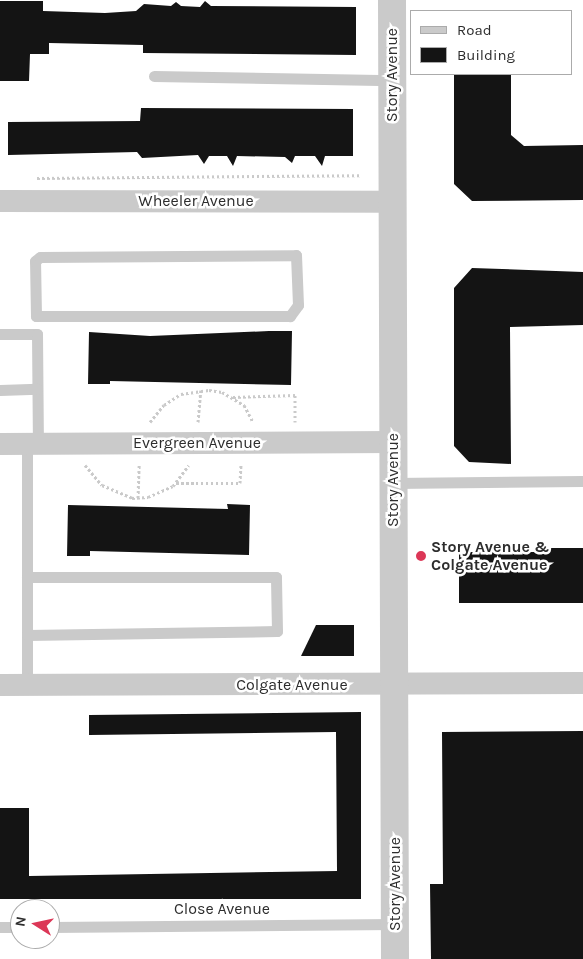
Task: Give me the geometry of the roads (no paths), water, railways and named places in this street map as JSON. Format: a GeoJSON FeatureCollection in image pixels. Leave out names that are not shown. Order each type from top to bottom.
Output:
{"type":"FeatureCollection","features":[{"type":"Feature","properties":{"kind":"street","name":"Story Avenue"},"geometry":{"type":"LineString","coordinates":[[392,0],[395,959]]}},
{"type":"Feature","properties":{"kind":"street","name":"Wheeler Avenue"},"geometry":{"type":"LineString","coordinates":[[0,201],[393,202]]}},
{"type":"Feature","properties":{"kind":"street","name":"Evergreen Avenue"},"geometry":{"type":"LineString","coordinates":[[0,444],[393,442]]}},
{"type":"Feature","properties":{"kind":"street","name":"Colgate Avenue"},"geometry":{"type":"LineString","coordinates":[[0,686],[583,683]]}},
{"type":"Feature","properties":{"kind":"lane"},"geometry":{"type":"LineString","coordinates":[[154,76],[392,80]]}},
{"type":"Feature","properties":{"kind":"lane"},"geometry":{"type":"LineString","coordinates":[[27,686],[27,577],[32,444],[38,389],[37,334],[36,316],[35,262],[40,257],[292,254],[298,259],[298,304],[290,316],[36,316]]}},
{"type":"Feature","properties":{"kind":"lane"},"geometry":{"type":"LineString","coordinates":[[0,334],[37,334]]}},
{"type":"Feature","properties":{"kind":"lane"},"geometry":{"type":"LineString","coordinates":[[0,390],[38,389]]}},
{"type":"Feature","properties":{"kind":"lane"},"geometry":{"type":"LineString","coordinates":[[394,483],[583,481]]}},
{"type":"Feature","properties":{"kind":"lane"},"geometry":{"type":"LineString","coordinates":[[27,577],[276,577],[277,631],[27,636]]}},
{"type":"Feature","properties":{"kind":"lane","name":"Close Avenue"},"geometry":{"type":"LineString","coordinates":[[60,927],[395,924]]}},
{"type":"Feature","properties":{"kind":"place","name":"Story Avenue & Colgate Avenue"},"geometry":{"type":"Point","coordinates":[421,556]}}]}
